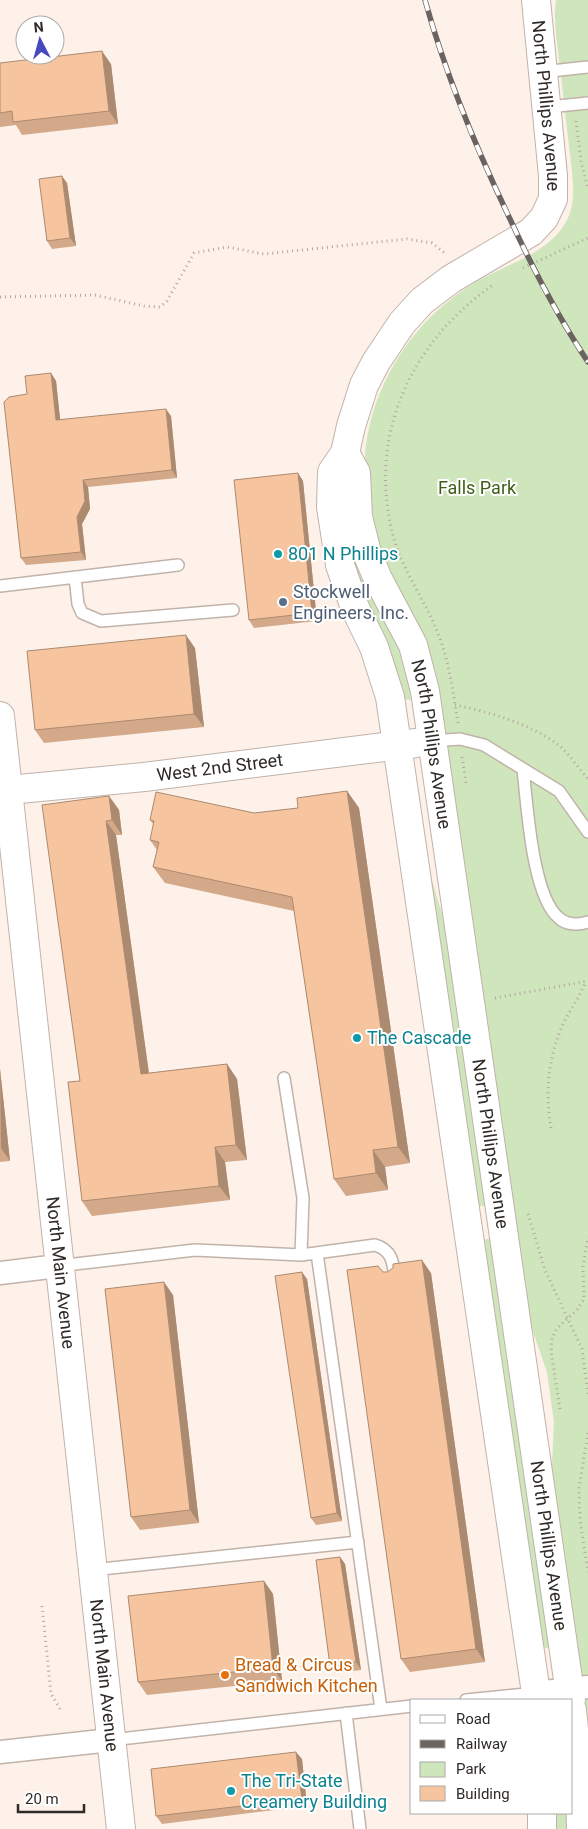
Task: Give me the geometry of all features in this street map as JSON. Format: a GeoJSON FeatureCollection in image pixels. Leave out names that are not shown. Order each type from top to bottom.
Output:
{"type":"FeatureCollection","features":[{"type":"Feature","properties":{"kind":"street","name":"North Phillips Avenue"},"geometry":{"type":"LineString","coordinates":[[536,0],[554,176],[553,199],[544,218],[531,232],[451,279],[422,300],[402,323],[376,362],[364,385],[351,426],[346,453],[332,472],[331,507],[336,551],[355,608],[384,673],[398,745],[536,1697]]}},
{"type":"Feature","properties":{"kind":"street","name":"North Phillips Avenue"},"geometry":{"type":"LineString","coordinates":[[346,453],[356,473],[358,517],[367,553],[378,579],[403,624],[418,659],[432,741],[575,1697],[581,1829]]}},
{"type":"Feature","properties":{"kind":"street","name":"North Main Avenue"},"geometry":{"type":"LineString","coordinates":[[0,716],[5,782],[121,1829]]}},
{"type":"Feature","properties":{"kind":"street","name":"West 2nd Street"},"geometry":{"type":"LineString","coordinates":[[5,782],[144,777],[432,741]]}},
{"type":"Feature","properties":{"kind":"street"},"geometry":{"type":"LineString","coordinates":[[0,1273],[58,1266]]}},
{"type":"Feature","properties":{"kind":"street"},"geometry":{"type":"LineString","coordinates":[[536,1697],[575,1697]]}},
{"type":"Feature","properties":{"kind":"street"},"geometry":{"type":"LineString","coordinates":[[0,1752],[111,1740]]}},
{"type":"Feature","properties":{"kind":"street"},"geometry":{"type":"LineString","coordinates":[[542,1814],[542,1829]]}},
{"type":"Feature","properties":{"kind":"lane"},"geometry":{"type":"LineString","coordinates":[[542,72],[588,67]]}},
{"type":"Feature","properties":{"kind":"lane"},"geometry":{"type":"LineString","coordinates":[[548,108],[588,102]]}},
{"type":"Feature","properties":{"kind":"lane"},"geometry":{"type":"LineString","coordinates":[[0,586],[178,565]]}},
{"type":"Feature","properties":{"kind":"lane"},"geometry":{"type":"LineString","coordinates":[[75,577],[78,604],[82,613],[101,621],[232,610]]}},
{"type":"Feature","properties":{"kind":"lane"},"geometry":{"type":"LineString","coordinates":[[432,741],[460,739],[484,745],[559,791],[588,832]]}},
{"type":"Feature","properties":{"kind":"lane"},"geometry":{"type":"LineString","coordinates":[[523,770],[534,859],[546,899],[557,918],[566,923],[588,922]]}},
{"type":"Feature","properties":{"kind":"lane"},"geometry":{"type":"LineString","coordinates":[[284,1078],[303,1198],[301,1254]]}},
{"type":"Feature","properties":{"kind":"lane"},"geometry":{"type":"LineString","coordinates":[[58,1266],[194,1250],[301,1254],[375,1245],[385,1248],[392,1257],[396,1278]]}},
{"type":"Feature","properties":{"kind":"lane"},"geometry":{"type":"LineString","coordinates":[[316,1253],[382,1709]]}},
{"type":"Feature","properties":{"kind":"lane"},"geometry":{"type":"LineString","coordinates":[[92,1570],[358,1542]]}},
{"type":"Feature","properties":{"kind":"lane"},"geometry":{"type":"LineString","coordinates":[[489,1699],[536,1697]]}},
{"type":"Feature","properties":{"kind":"lane"},"geometry":{"type":"LineString","coordinates":[[111,1740],[410,1706]]}},
{"type":"Feature","properties":{"kind":"lane"},"geometry":{"type":"LineString","coordinates":[[346,1713],[360,1829]]}},
{"type":"Feature","properties":{"kind":"path"},"geometry":{"type":"LineString","coordinates":[[576,126],[582,167],[588,189]]}},
{"type":"Feature","properties":{"kind":"path"},"geometry":{"type":"LineString","coordinates":[[582,167],[588,166]]}},
{"type":"Feature","properties":{"kind":"path"},"geometry":{"type":"LineString","coordinates":[[517,271],[566,246],[588,238]]}},
{"type":"Feature","properties":{"kind":"path"},"geometry":{"type":"LineString","coordinates":[[0,297],[95,295],[144,306],[160,307],[167,301],[194,253],[227,247],[264,254],[407,240],[432,244],[442,250],[448,257]]}},
{"type":"Feature","properties":{"kind":"path"},"geometry":{"type":"LineString","coordinates":[[466,787],[455,705],[438,631],[405,567],[393,534],[386,492],[387,451],[389,438],[405,386],[420,358],[440,330],[473,300],[497,283]]}},
{"type":"Feature","properties":{"kind":"path"},"geometry":{"type":"LineString","coordinates":[[455,705],[481,710],[522,725],[560,747],[588,779]]}},
{"type":"Feature","properties":{"kind":"path"},"geometry":{"type":"LineString","coordinates":[[495,998],[586,982]]}},
{"type":"Feature","properties":{"kind":"path"},"geometry":{"type":"LineString","coordinates":[[552,1128],[547,1103],[548,1075],[554,1047],[564,1022],[578,1003],[586,982]]}},
{"type":"Feature","properties":{"kind":"path"},"geometry":{"type":"LineString","coordinates":[[494,989],[496,1008]]}},
{"type":"Feature","properties":{"kind":"path"},"geometry":{"type":"LineString","coordinates":[[526,1206],[546,1270],[582,1349],[588,1395]]}},
{"type":"Feature","properties":{"kind":"path"},"geometry":{"type":"LineString","coordinates":[[560,1409],[551,1351],[552,1338],[557,1328],[584,1299],[583,1266],[588,1237]]}},
{"type":"Feature","properties":{"kind":"path"},"geometry":{"type":"LineString","coordinates":[[588,1433],[579,1488],[580,1520],[588,1572]]}},
{"type":"Feature","properties":{"kind":"path"},"geometry":{"type":"LineString","coordinates":[[42,1606],[51,1694],[60,1709]]}},
{"type":"Feature","properties":{"kind":"green space","name":"Falls Park"},"geometry":{"type":"Polygon","coordinates":[[[556,0],[588,0],[588,1771],[551,1484],[554,1422],[547,1372],[525,1309],[466,906],[371,531],[365,475],[365,456],[369,428],[377,401],[403,350],[441,308],[463,290],[544,246],[562,229],[568,218],[571,210],[573,186],[556,30],[556,0]]]}},
{"type":"Feature","properties":{"kind":"green space"},"geometry":{"type":"Polygon","coordinates":[[[349,527],[400,641],[413,700],[402,699],[351,570],[349,527]]]}},
{"type":"Feature","properties":{"kind":"green space"},"geometry":{"type":"Polygon","coordinates":[[[428,867],[455,957],[490,1205],[474,1207],[428,867]]]}},
{"type":"Feature","properties":{"kind":"green space"},"geometry":{"type":"Polygon","coordinates":[[[495,1238],[553,1646],[547,1648],[540,1646],[479,1240],[495,1238]]]}},
{"type":"Feature","properties":{"kind":"green space"},"geometry":{"type":"Polygon","coordinates":[[[552,1814],[569,1814],[569,1829],[552,1829],[552,1814]]]}},
{"type":"Feature","properties":{"kind":"building"},"geometry":{"type":"Polygon","coordinates":[[[102,51],[109,111],[13,122],[12,111],[0,113],[0,63],[15,61],[15,65],[65,65],[65,55],[102,51]]]}},
{"type":"Feature","properties":{"kind":"building"},"geometry":{"type":"Polygon","coordinates":[[[62,176],[70,238],[47,241],[39,179],[62,176]]]}},
{"type":"Feature","properties":{"kind":"building"},"geometry":{"type":"Polygon","coordinates":[[[51,373],[56,420],[166,409],[172,470],[83,480],[85,501],[77,517],[81,552],[21,558],[4,402],[9,397],[27,394],[25,376],[51,373]]]}},
{"type":"Feature","properties":{"kind":"building","name":"801 N Phillips"},"geometry":{"type":"Polygon","coordinates":[[[298,473],[312,613],[249,620],[234,480],[298,473]]]}},
{"type":"Feature","properties":{"kind":"building"},"geometry":{"type":"Polygon","coordinates":[[[186,635],[194,714],[35,730],[27,651],[186,635]]]}},
{"type":"Feature","properties":{"kind":"building","name":"The Cascade"},"geometry":{"type":"Polygon","coordinates":[[[347,791],[398,1147],[373,1150],[376,1173],[334,1179],[292,897],[153,867],[159,842],[150,840],[154,821],[150,820],[156,792],[254,813],[298,808],[297,798],[347,791]]]}},
{"type":"Feature","properties":{"kind":"building"},"geometry":{"type":"Polygon","coordinates":[[[109,796],[112,820],[106,821],[141,1074],[227,1064],[236,1145],[215,1147],[219,1186],[82,1201],[68,1082],[80,1081],[42,805],[109,796]]]}},
{"type":"Feature","properties":{"kind":"building"},"geometry":{"type":"Polygon","coordinates":[[[422,1260],[476,1649],[401,1659],[347,1270],[378,1266],[383,1272],[387,1272],[393,1268],[393,1264],[422,1260]]]}},
{"type":"Feature","properties":{"kind":"building"},"geometry":{"type":"Polygon","coordinates":[[[302,1272],[337,1513],[311,1518],[275,1276],[302,1272]]]}},
{"type":"Feature","properties":{"kind":"building"},"geometry":{"type":"Polygon","coordinates":[[[164,1282],[190,1510],[131,1517],[105,1289],[164,1282]]]}},
{"type":"Feature","properties":{"kind":"building"},"geometry":{"type":"Polygon","coordinates":[[[340,1557],[356,1662],[330,1666],[316,1560],[340,1557]]]}},
{"type":"Feature","properties":{"kind":"building"},"geometry":{"type":"Polygon","coordinates":[[[264,1581],[273,1668],[138,1682],[128,1596],[264,1581]]]}},
{"type":"Feature","properties":{"kind":"building","name":"The Tri-State Creamery Building"},"geometry":{"type":"Polygon","coordinates":[[[296,1752],[302,1799],[156,1816],[151,1769],[296,1752]]]}},
{"type":"Feature","properties":{"kind":"railway"},"geometry":{"type":"LineString","coordinates":[[425,0],[452,84],[485,166],[537,274],[566,328],[588,362]]}},
{"type":"Feature","properties":{"kind":"place","name":"801 N Phillips"},"geometry":{"type":"Point","coordinates":[278,554]}},
{"type":"Feature","properties":{"kind":"place","name":"Stockwell Engineers, Inc."},"geometry":{"type":"Point","coordinates":[283,602]}},
{"type":"Feature","properties":{"kind":"place","name":"The Cascade"},"geometry":{"type":"Point","coordinates":[357,1038]}},
{"type":"Feature","properties":{"kind":"place","name":"Bread & Circus Sandwich Kitchen"},"geometry":{"type":"Point","coordinates":[225,1675]}},
{"type":"Feature","properties":{"kind":"place","name":"The Tri-State Creamery Building"},"geometry":{"type":"Point","coordinates":[231,1791]}}]}
